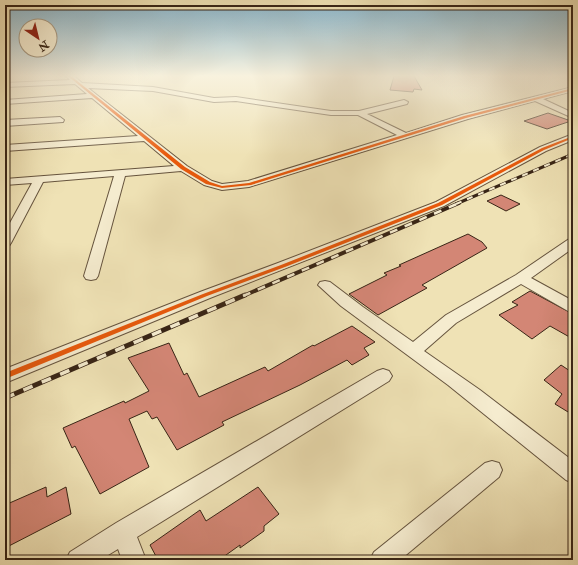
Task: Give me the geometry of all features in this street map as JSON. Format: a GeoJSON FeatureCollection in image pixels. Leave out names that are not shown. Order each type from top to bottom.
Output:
{"type":"FeatureCollection","features":[{"type":"Feature","properties":{"kind":"street"},"geometry":{"type":"LineString","coordinates":[[101,102],[183,168],[208,183],[222,187],[249,184],[404,135],[465,117],[524,102]]}},
{"type":"Feature","properties":{"kind":"street"},"geometry":{"type":"LineString","coordinates":[[259,102],[332,113],[358,113],[402,102]]}},
{"type":"Feature","properties":{"kind":"street"},"geometry":{"type":"LineString","coordinates":[[544,102],[573,116]]}},
{"type":"Feature","properties":{"kind":"street"},"geometry":{"type":"LineString","coordinates":[[358,113],[404,135]]}},
{"type":"Feature","properties":{"kind":"street"},"geometry":{"type":"LineString","coordinates":[[5,123],[60,120]]}},
{"type":"Feature","properties":{"kind":"street"},"geometry":{"type":"LineString","coordinates":[[5,376],[198,297],[440,204],[543,149],[573,137]]}},
{"type":"Feature","properties":{"kind":"street"},"geometry":{"type":"LineString","coordinates":[[5,148],[144,138]]}},
{"type":"Feature","properties":{"kind":"street"},"geometry":{"type":"LineString","coordinates":[[5,182],[183,168]]}},
{"type":"Feature","properties":{"kind":"street"},"geometry":{"type":"LineString","coordinates":[[91,276],[120,174]]}},
{"type":"Feature","properties":{"kind":"street"},"geometry":{"type":"LineString","coordinates":[[5,243],[39,180]]}},
{"type":"Feature","properties":{"kind":"street"},"geometry":{"type":"LineString","coordinates":[[414,351],[451,319],[521,278],[573,242]]}},
{"type":"Feature","properties":{"kind":"street"},"geometry":{"type":"LineString","coordinates":[[521,278],[573,307]]}},
{"type":"Feature","properties":{"kind":"street"},"geometry":{"type":"LineString","coordinates":[[325,285],[378,328],[414,351],[573,473]]}},
{"type":"Feature","properties":{"kind":"street"},"geometry":{"type":"LineString","coordinates":[[78,560],[383,376]]}},
{"type":"Feature","properties":{"kind":"street"},"geometry":{"type":"LineString","coordinates":[[382,560],[492,470]]}},
{"type":"Feature","properties":{"kind":"street"},"geometry":{"type":"LineString","coordinates":[[124,531],[134,560]]}},
{"type":"Feature","properties":{"kind":"building"},"geometry":{"type":"Polygon","coordinates":[[[548,113],[571,121],[547,129],[524,121],[548,113]]]}},
{"type":"Feature","properties":{"kind":"building"},"geometry":{"type":"Polygon","coordinates":[[[501,195],[520,204],[506,211],[487,201],[501,195]]]}},
{"type":"Feature","properties":{"kind":"building"},"geometry":{"type":"Polygon","coordinates":[[[468,234],[482,242],[487,248],[422,285],[427,288],[378,315],[349,294],[387,275],[384,273],[401,266],[399,265],[468,234]]]}},
{"type":"Feature","properties":{"kind":"building"},"geometry":{"type":"Polygon","coordinates":[[[530,291],[573,314],[573,339],[550,326],[532,339],[499,315],[518,305],[512,302],[530,291]]]}},
{"type":"Feature","properties":{"kind":"building"},"geometry":{"type":"Polygon","coordinates":[[[352,326],[375,342],[364,348],[369,355],[352,365],[347,360],[300,385],[222,422],[224,425],[177,450],[157,417],[152,419],[147,411],[129,419],[149,467],[100,494],[75,446],[72,448],[63,428],[124,401],[125,403],[149,391],[128,358],[169,343],[184,375],[187,373],[199,397],[265,367],[268,371],[313,345],[314,346],[352,326]]]}},
{"type":"Feature","properties":{"kind":"building"},"geometry":{"type":"Polygon","coordinates":[[[561,365],[573,373],[573,415],[555,404],[562,394],[544,380],[561,365]]]}},
{"type":"Feature","properties":{"kind":"building"},"geometry":{"type":"Polygon","coordinates":[[[46,487],[47,497],[66,487],[71,514],[5,548],[5,505],[46,487]]]}},
{"type":"Feature","properties":{"kind":"building"},"geometry":{"type":"Polygon","coordinates":[[[258,487],[279,514],[264,526],[264,531],[240,548],[240,545],[219,560],[158,560],[150,545],[200,510],[206,521],[258,487]]]}},
{"type":"Feature","properties":{"kind":"railway"},"geometry":{"type":"LineString","coordinates":[[456,204],[573,154]]}},
{"type":"Feature","properties":{"kind":"railway"},"geometry":{"type":"LineString","coordinates":[[243,296],[459,203]]}},
{"type":"Feature","properties":{"kind":"railway"},"geometry":{"type":"LineString","coordinates":[[5,398],[245,295]]}},
{"type":"Feature","properties":{"kind":"cycle path"},"geometry":{"type":"LineString","coordinates":[[102,102],[183,168],[208,183],[222,187],[249,184],[465,117],[521,102]]}},
{"type":"Feature","properties":{"kind":"cycle path"},"geometry":{"type":"LineString","coordinates":[[5,376],[205,295],[440,204],[543,149],[573,137]]}}]}
